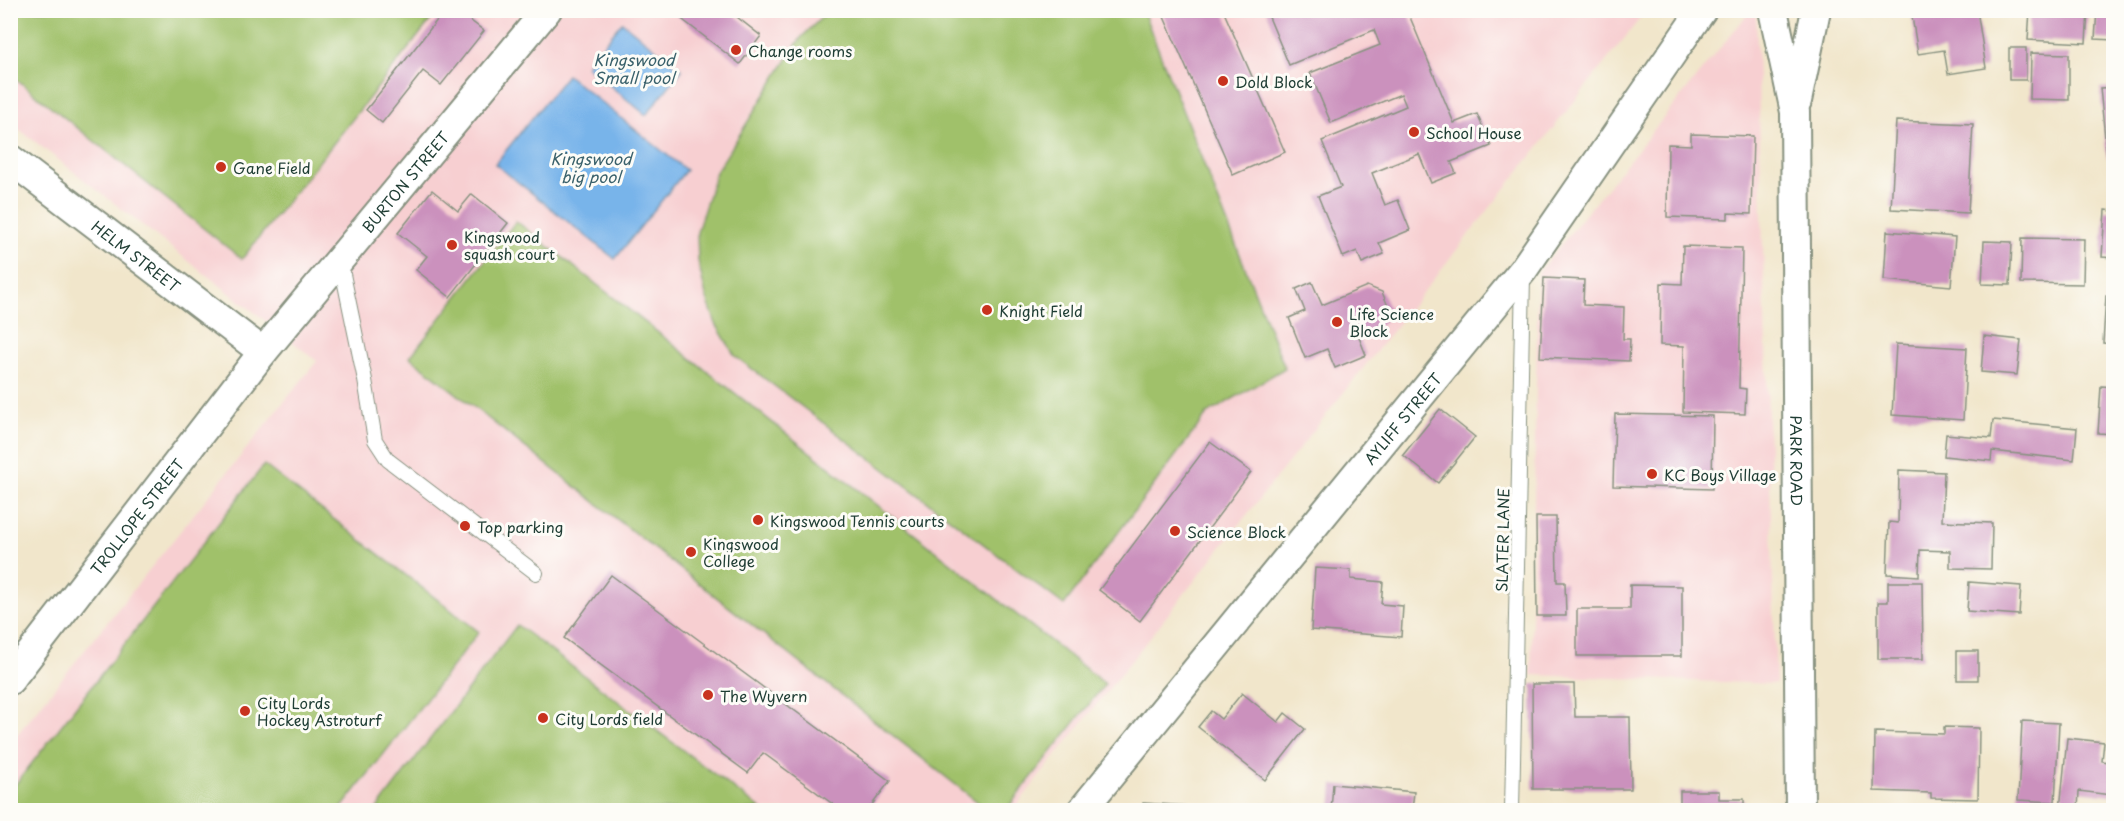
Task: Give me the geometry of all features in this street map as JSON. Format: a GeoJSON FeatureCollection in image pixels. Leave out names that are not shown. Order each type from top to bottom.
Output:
{"type":"FeatureCollection","features":[{"type":"Feature","properties":{"kind":"street","name":"BURTON STREET"},"geometry":{"type":"LineString","coordinates":[[263,352],[547,10]]}},
{"type":"Feature","properties":{"kind":"street","name":"AYLIFF STREET"},"geometry":{"type":"LineString","coordinates":[[1082,810],[1523,270],[1702,10]]}},
{"type":"Feature","properties":{"kind":"street","name":"PARK ROAD"},"geometry":{"type":"LineString","coordinates":[[1773,10],[1795,112],[1800,810]]}},
{"type":"Feature","properties":{"kind":"street","name":"PARK ROAD"},"geometry":{"type":"LineString","coordinates":[[1795,112],[1816,10]]}},
{"type":"Feature","properties":{"kind":"street","name":"HELM STREET"},"geometry":{"type":"LineString","coordinates":[[10,159],[263,352]]}},
{"type":"Feature","properties":{"kind":"street","name":"TROLLOPE STREET"},"geometry":{"type":"LineString","coordinates":[[10,680],[263,352]]}},
{"type":"Feature","properties":{"kind":"lane"},"geometry":{"type":"LineString","coordinates":[[339,260],[365,380],[375,440],[388,460],[536,573]]}},
{"type":"Feature","properties":{"kind":"lane","name":"SLATER LANE"},"geometry":{"type":"LineString","coordinates":[[1512,810],[1523,270]]}},
{"type":"Feature","properties":{"kind":"shaded area","name":"Kingswood College"},"geometry":{"type":"Polygon","coordinates":[[[10,11],[1646,11],[1013,810],[11,810],[11,742],[317,361],[11,123],[10,11]]]}},
{"type":"Feature","properties":{"kind":"shaded area","name":"KC Boys Village"},"geometry":{"type":"Polygon","coordinates":[[[1750,11],[1756,11],[1776,684],[1531,675],[1538,273],[1750,11]]]}},
{"type":"Feature","properties":{"kind":"green space","name":"Gane Field"},"geometry":{"type":"Polygon","coordinates":[[[10,11],[438,11],[242,259],[11,75],[10,11]]]}},
{"type":"Feature","properties":{"kind":"green space","name":"Knight Field"},"geometry":{"type":"Polygon","coordinates":[[[828,11],[1143,11],[1285,368],[1207,414],[1064,605],[735,356],[716,324],[706,296],[698,261],[697,232],[716,172],[800,39],[828,11]]]}},
{"type":"Feature","properties":{"kind":"green space","name":"Kingswood Tennis courts"},"geometry":{"type":"Polygon","coordinates":[[[516,221],[1105,684],[1006,810],[988,810],[410,357],[516,221]]]}},
{"type":"Feature","properties":{"kind":"green space","name":"City Lords Hockey Astroturf"},"geometry":{"type":"Polygon","coordinates":[[[264,465],[479,632],[340,810],[11,810],[11,790],[264,465]]]}},
{"type":"Feature","properties":{"kind":"green space","name":"City Lords field"},"geometry":{"type":"Polygon","coordinates":[[[517,625],[762,810],[376,810],[517,625]]]}},
{"type":"Feature","properties":{"kind":"water","name":"Kingswood Small pool"},"geometry":{"type":"Polygon","coordinates":[[[622,22],[682,70],[646,115],[586,66],[622,22]]]}},
{"type":"Feature","properties":{"kind":"water","name":"Kingswood big pool"},"geometry":{"type":"Polygon","coordinates":[[[567,75],[686,170],[615,259],[495,164],[567,75]]]}},
{"type":"Feature","properties":{"kind":"building"},"geometry":{"type":"Polygon","coordinates":[[[445,10],[471,10],[466,17],[484,31],[441,85],[423,71],[382,123],[366,110],[445,10]]]}},
{"type":"Feature","properties":{"kind":"building","name":"Change rooms"},"geometry":{"type":"Polygon","coordinates":[[[670,10],[728,10],[761,36],[740,64],[670,10]]]}},
{"type":"Feature","properties":{"kind":"building","name":"Dold Block"},"geometry":{"type":"Polygon","coordinates":[[[1161,10],[1223,10],[1285,152],[1233,175],[1161,10]]]}},
{"type":"Feature","properties":{"kind":"building","name":"School House"},"geometry":{"type":"Polygon","coordinates":[[[1266,10],[1407,10],[1454,123],[1477,114],[1491,146],[1451,162],[1456,173],[1431,183],[1419,154],[1372,173],[1385,205],[1398,200],[1410,230],[1379,243],[1384,254],[1362,263],[1357,251],[1343,257],[1318,196],[1341,187],[1322,141],[1406,106],[1401,94],[1331,123],[1310,73],[1380,45],[1374,30],[1289,65],[1266,10]]]}},
{"type":"Feature","properties":{"kind":"building"},"geometry":{"type":"Polygon","coordinates":[[[1911,10],[1977,10],[1986,68],[1948,74],[1944,50],[1918,54],[1911,10]]]}},
{"type":"Feature","properties":{"kind":"building"},"geometry":{"type":"Polygon","coordinates":[[[2030,10],[2088,10],[2086,43],[2028,40],[2030,10]]]}},
{"type":"Feature","properties":{"kind":"building"},"geometry":{"type":"Polygon","coordinates":[[[2097,10],[2114,10],[2114,40],[2095,39],[2097,10]]]}},
{"type":"Feature","properties":{"kind":"building"},"geometry":{"type":"Polygon","coordinates":[[[2009,48],[2026,48],[2026,80],[2009,80],[2009,48]]]}},
{"type":"Feature","properties":{"kind":"building"},"geometry":{"type":"Polygon","coordinates":[[[2031,53],[2069,54],[2069,100],[2030,99],[2031,53]]]}},
{"type":"Feature","properties":{"kind":"building"},"geometry":{"type":"Polygon","coordinates":[[[2114,87],[2114,157],[2107,158],[2100,88],[2114,87]]]}},
{"type":"Feature","properties":{"kind":"building"},"geometry":{"type":"Polygon","coordinates":[[[1896,121],[1973,124],[1968,213],[1891,209],[1896,121]]]}},
{"type":"Feature","properties":{"kind":"building"},"geometry":{"type":"Polygon","coordinates":[[[1691,134],[1753,136],[1751,214],[1728,213],[1728,219],[1667,217],[1668,144],[1691,145],[1691,134]]]}},
{"type":"Feature","properties":{"kind":"building","name":"Kingswood squash court"},"geometry":{"type":"Polygon","coordinates":[[[432,190],[458,211],[472,194],[508,223],[450,297],[416,270],[427,256],[398,233],[432,190]]]}},
{"type":"Feature","properties":{"kind":"building"},"geometry":{"type":"Polygon","coordinates":[[[2105,210],[2114,211],[2114,258],[2102,257],[2105,210]]]}},
{"type":"Feature","properties":{"kind":"building"},"geometry":{"type":"Polygon","coordinates":[[[1887,231],[1955,237],[1951,286],[1884,280],[1887,231]]]}},
{"type":"Feature","properties":{"kind":"building"},"geometry":{"type":"Polygon","coordinates":[[[2022,238],[2084,239],[2083,284],[2021,283],[2022,238]]]}},
{"type":"Feature","properties":{"kind":"building"},"geometry":{"type":"Polygon","coordinates":[[[1984,241],[2012,242],[2010,285],[1982,284],[1984,241]]]}},
{"type":"Feature","properties":{"kind":"building"},"geometry":{"type":"Polygon","coordinates":[[[1683,246],[1742,248],[1739,388],[1746,389],[1745,414],[1683,412],[1684,346],[1660,345],[1661,283],[1682,284],[1683,246]]]}},
{"type":"Feature","properties":{"kind":"building"},"geometry":{"type":"Polygon","coordinates":[[[1544,278],[1584,280],[1583,305],[1624,307],[1623,339],[1630,339],[1629,361],[1540,357],[1544,278]]]}},
{"type":"Feature","properties":{"kind":"building","name":"Life Science Block"},"geometry":{"type":"Polygon","coordinates":[[[1312,282],[1322,305],[1367,286],[1382,292],[1391,313],[1380,326],[1358,335],[1366,355],[1335,368],[1327,349],[1305,358],[1289,318],[1305,311],[1296,289],[1312,282]]]}},
{"type":"Feature","properties":{"kind":"building"},"geometry":{"type":"Polygon","coordinates":[[[2106,296],[2114,297],[2114,344],[2103,343],[2106,296]]]}},
{"type":"Feature","properties":{"kind":"building"},"geometry":{"type":"Polygon","coordinates":[[[1984,336],[2021,340],[2017,375],[1981,372],[1984,336]]]}},
{"type":"Feature","properties":{"kind":"building"},"geometry":{"type":"Polygon","coordinates":[[[1896,344],[1967,348],[1963,420],[1892,415],[1896,344]]]}},
{"type":"Feature","properties":{"kind":"building"},"geometry":{"type":"Polygon","coordinates":[[[2101,386],[2114,387],[2114,434],[2098,433],[2101,386]]]}},
{"type":"Feature","properties":{"kind":"building"},"geometry":{"type":"Polygon","coordinates":[[[1440,409],[1475,437],[1438,483],[1403,455],[1440,409]]]}},
{"type":"Feature","properties":{"kind":"building"},"geometry":{"type":"Polygon","coordinates":[[[1615,414],[1713,416],[1712,489],[1613,486],[1615,414]]]}},
{"type":"Feature","properties":{"kind":"building"},"geometry":{"type":"Polygon","coordinates":[[[1993,420],[2077,428],[2074,460],[1992,451],[1991,461],[1944,456],[1946,434],[1991,438],[1993,420]]]}},
{"type":"Feature","properties":{"kind":"building","name":"Science Block"},"geometry":{"type":"Polygon","coordinates":[[[1210,442],[1251,472],[1140,621],[1099,590],[1210,442]]]}},
{"type":"Feature","properties":{"kind":"building"},"geometry":{"type":"Polygon","coordinates":[[[1899,470],[1944,472],[1942,521],[1992,523],[1991,569],[1950,568],[1950,551],[1920,550],[1919,576],[1887,574],[1889,522],[1898,523],[1899,470]]]}},
{"type":"Feature","properties":{"kind":"building"},"geometry":{"type":"Polygon","coordinates":[[[1536,517],[1556,517],[1557,582],[1565,582],[1566,616],[1537,616],[1536,517]]]}},
{"type":"Feature","properties":{"kind":"building"},"geometry":{"type":"Polygon","coordinates":[[[1315,568],[1351,570],[1351,579],[1383,582],[1381,604],[1403,606],[1401,637],[1311,630],[1315,568]]]}},
{"type":"Feature","properties":{"kind":"building","name":"The Wyvern"},"geometry":{"type":"Polygon","coordinates":[[[611,575],[890,781],[868,810],[841,810],[763,753],[748,773],[564,638],[611,575]]]}},
{"type":"Feature","properties":{"kind":"building"},"geometry":{"type":"Polygon","coordinates":[[[1888,582],[1922,582],[1923,659],[1878,659],[1878,602],[1888,602],[1888,582]]]}},
{"type":"Feature","properties":{"kind":"building"},"geometry":{"type":"Polygon","coordinates":[[[1969,582],[2021,586],[2019,615],[1967,611],[1969,582]]]}},
{"type":"Feature","properties":{"kind":"building"},"geometry":{"type":"Polygon","coordinates":[[[1630,585],[1682,586],[1682,656],[1577,656],[1577,609],[1630,609],[1630,585]]]}},
{"type":"Feature","properties":{"kind":"building"},"geometry":{"type":"Polygon","coordinates":[[[1957,651],[1978,651],[1978,680],[1957,680],[1957,651]]]}},
{"type":"Feature","properties":{"kind":"building"},"geometry":{"type":"Polygon","coordinates":[[[1532,684],[1574,684],[1575,717],[1630,717],[1631,789],[1533,789],[1532,684]]]}},
{"type":"Feature","properties":{"kind":"building"},"geometry":{"type":"Polygon","coordinates":[[[1242,693],[1278,722],[1285,713],[1305,729],[1265,780],[1198,727],[1211,711],[1221,719],[1242,693]]]}},
{"type":"Feature","properties":{"kind":"building"},"geometry":{"type":"Polygon","coordinates":[[[2022,721],[2059,723],[2055,802],[2018,800],[2022,721]]]}},
{"type":"Feature","properties":{"kind":"building"},"geometry":{"type":"Polygon","coordinates":[[[1944,727],[1979,728],[1978,799],[1931,798],[1931,793],[1874,791],[1875,732],[1944,734],[1944,727]]]}},
{"type":"Feature","properties":{"kind":"building"},"geometry":{"type":"Polygon","coordinates":[[[2067,738],[2104,742],[2102,761],[2114,763],[2111,795],[2079,791],[2078,810],[2060,810],[2067,738]]]}},
{"type":"Feature","properties":{"kind":"building"},"geometry":{"type":"Polygon","coordinates":[[[1333,784],[1414,792],[1412,810],[1331,810],[1333,784]]]}},
{"type":"Feature","properties":{"kind":"building"},"geometry":{"type":"Polygon","coordinates":[[[1680,791],[1719,791],[1719,799],[1744,799],[1744,810],[1680,810],[1680,791]]]}},
{"type":"Feature","properties":{"kind":"building"},"geometry":{"type":"Polygon","coordinates":[[[1143,803],[1205,807],[1204,810],[1143,810],[1143,803]]]}},
{"type":"Feature","properties":{"kind":"place","name":"Change rooms"},"geometry":{"type":"Point","coordinates":[736,50]}},
{"type":"Feature","properties":{"kind":"place","name":"Dold Block"},"geometry":{"type":"Point","coordinates":[1223,81]}},
{"type":"Feature","properties":{"kind":"place","name":"School House"},"geometry":{"type":"Point","coordinates":[1414,132]}},
{"type":"Feature","properties":{"kind":"place","name":"Gane Field"},"geometry":{"type":"Point","coordinates":[221,167]}},
{"type":"Feature","properties":{"kind":"place","name":"Kingswood squash court"},"geometry":{"type":"Point","coordinates":[452,245]}},
{"type":"Feature","properties":{"kind":"place","name":"Knight Field"},"geometry":{"type":"Point","coordinates":[987,310]}},
{"type":"Feature","properties":{"kind":"place","name":"Life Science Block"},"geometry":{"type":"Point","coordinates":[1337,322]}},
{"type":"Feature","properties":{"kind":"place","name":"KC Boys Village"},"geometry":{"type":"Point","coordinates":[1652,474]}},
{"type":"Feature","properties":{"kind":"place","name":"Kingswood Tennis courts"},"geometry":{"type":"Point","coordinates":[758,520]}},
{"type":"Feature","properties":{"kind":"place","name":"Top parking"},"geometry":{"type":"Point","coordinates":[465,526]}},
{"type":"Feature","properties":{"kind":"place","name":"Science Block"},"geometry":{"type":"Point","coordinates":[1175,531]}},
{"type":"Feature","properties":{"kind":"place","name":"Kingswood College"},"geometry":{"type":"Point","coordinates":[691,552]}},
{"type":"Feature","properties":{"kind":"place","name":"The Wyvern"},"geometry":{"type":"Point","coordinates":[708,695]}},
{"type":"Feature","properties":{"kind":"place","name":"City Lords Hockey Astroturf"},"geometry":{"type":"Point","coordinates":[245,711]}},
{"type":"Feature","properties":{"kind":"place","name":"City Lords field"},"geometry":{"type":"Point","coordinates":[543,718]}}]}
